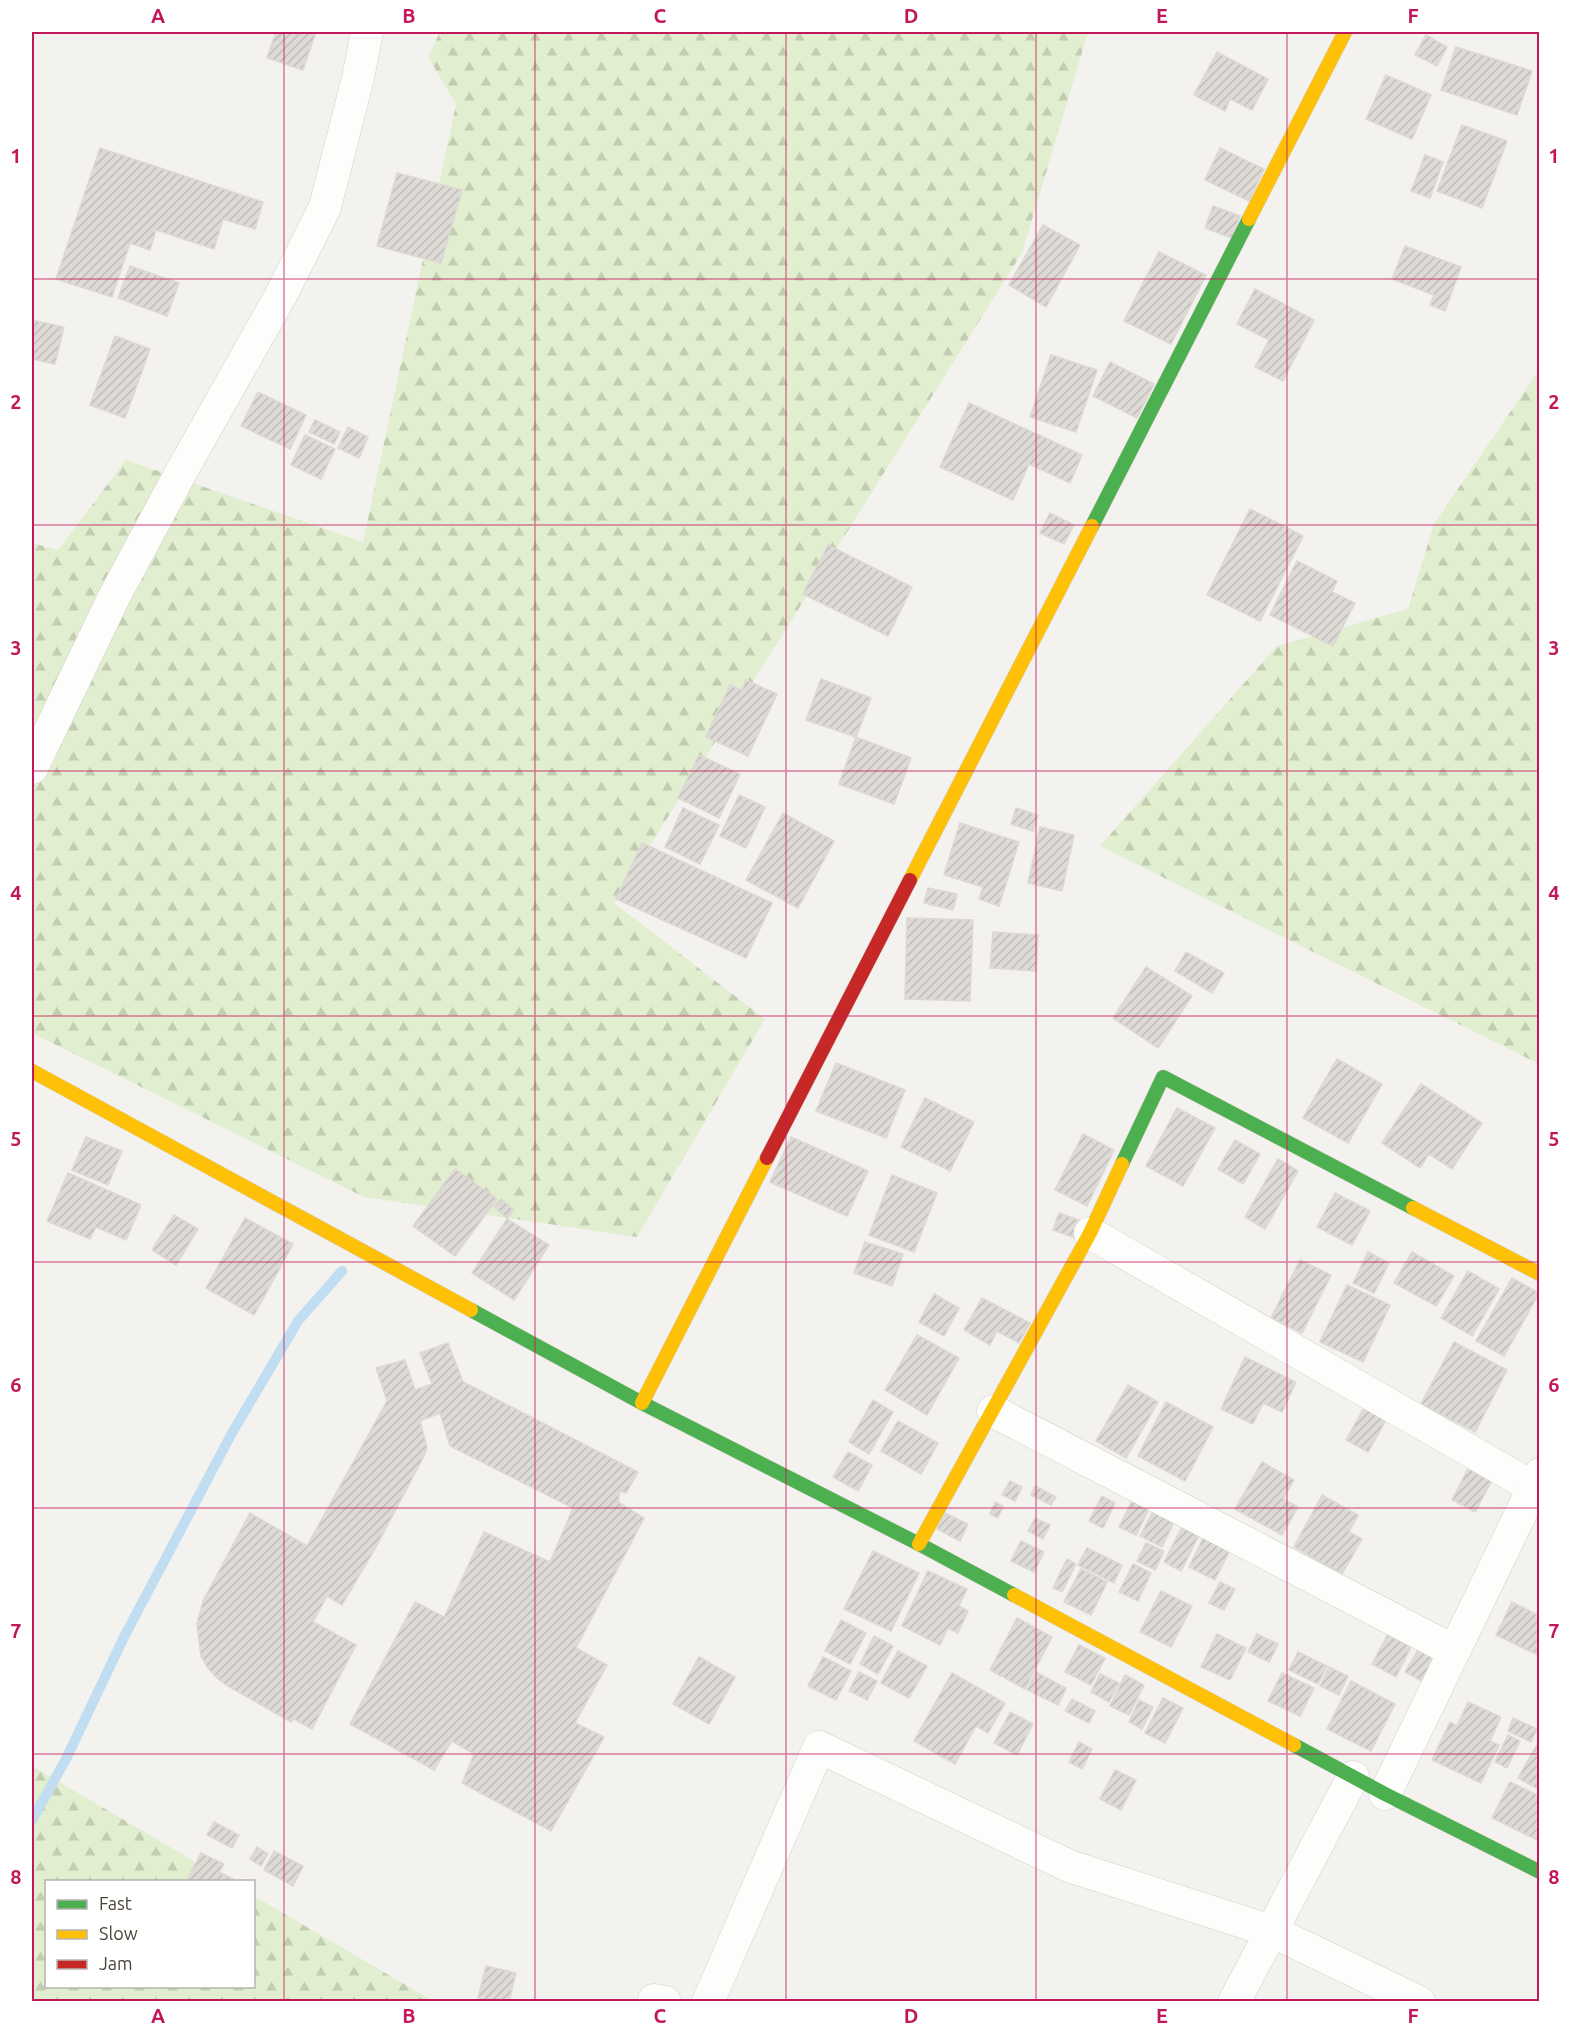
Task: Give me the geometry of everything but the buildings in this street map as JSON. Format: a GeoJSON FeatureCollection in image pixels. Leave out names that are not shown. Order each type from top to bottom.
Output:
{"type":"FeatureCollection","features":[{"type":"Feature","properties":{"kind":"street"},"geometry":{"type":"LineString","coordinates":[[32,768],[114,597],[281,295],[325,207],[368,32]]}},
{"type":"Feature","properties":{"kind":"street"},"geometry":{"type":"LineString","coordinates":[[642,1403],[1345,32]]}},
{"type":"Feature","properties":{"kind":"street"},"geometry":{"type":"LineString","coordinates":[[32,1071],[642,1403],[919,1544],[1385,1794],[1539,1872]]}},
{"type":"Feature","properties":{"kind":"street"},"geometry":{"type":"LineString","coordinates":[[919,1544],[1090,1233],[1163,1077],[1539,1274]]}},
{"type":"Feature","properties":{"kind":"street"},"geometry":{"type":"LineString","coordinates":[[1090,1233],[1536,1480],[1385,1794]]}},
{"type":"Feature","properties":{"kind":"street"},"geometry":{"type":"LineString","coordinates":[[993,1411],[1454,1651]]}},
{"type":"Feature","properties":{"kind":"street"},"geometry":{"type":"LineString","coordinates":[[708,2001],[819,1747],[1069,1866],[1271,1931],[1419,2001]]}},
{"type":"Feature","properties":{"kind":"street"},"geometry":{"type":"LineString","coordinates":[[1234,2001],[1353,1777]]}},
{"type":"Feature","properties":{"kind":"green space"},"geometry":{"type":"Polygon","coordinates":[[[440,32],[1088,32],[1022,253],[614,903],[765,1019],[637,1237],[364,1197],[32,1033],[32,543],[58,550],[126,460],[363,542],[456,104],[428,57],[440,32]]]}},
{"type":"Feature","properties":{"kind":"green space"},"geometry":{"type":"Polygon","coordinates":[[[1539,370],[1539,1064],[1100,846],[1277,646],[1408,609],[1434,524],[1539,370]]]}},
{"type":"Feature","properties":{"kind":"green space"},"geometry":{"type":"Polygon","coordinates":[[[32,1766],[226,1880],[45,1880],[45,1988],[255,1988],[255,1897],[433,2001],[32,2001],[32,1766]]]}},
{"type":"Feature","properties":{"kind":"waterway"},"geometry":{"type":"LineString","coordinates":[[32,1820],[66,1759],[124,1637],[232,1433],[298,1321],[342,1271]]}},
{"type":"Feature","properties":{"kind":"traffic: fast"},"geometry":{"type":"LineString","coordinates":[[1092,526],[1249,219]]}},
{"type":"Feature","properties":{"kind":"traffic: fast"},"geometry":{"type":"LineString","coordinates":[[1122,1164],[1163,1077],[1413,1208]]}},
{"type":"Feature","properties":{"kind":"traffic: fast"},"geometry":{"type":"LineString","coordinates":[[471,1310],[642,1403],[1014,1595]]}},
{"type":"Feature","properties":{"kind":"traffic: fast"},"geometry":{"type":"LineString","coordinates":[[1294,1745],[1540,1872]]}},
{"type":"Feature","properties":{"kind":"traffic: slow"},"geometry":{"type":"LineString","coordinates":[[1249,219],[1345,32]]}},
{"type":"Feature","properties":{"kind":"traffic: slow"},"geometry":{"type":"LineString","coordinates":[[910,880],[1092,526]]}},
{"type":"Feature","properties":{"kind":"traffic: slow"},"geometry":{"type":"LineString","coordinates":[[32,1071],[471,1310]]}},
{"type":"Feature","properties":{"kind":"traffic: slow"},"geometry":{"type":"LineString","coordinates":[[642,1403],[767,1158]]}},
{"type":"Feature","properties":{"kind":"traffic: slow"},"geometry":{"type":"LineString","coordinates":[[919,1544],[1090,1233],[1122,1164]]}},
{"type":"Feature","properties":{"kind":"traffic: slow"},"geometry":{"type":"LineString","coordinates":[[1413,1208],[1540,1274]]}},
{"type":"Feature","properties":{"kind":"traffic: slow"},"geometry":{"type":"LineString","coordinates":[[1014,1595],[1294,1745]]}},
{"type":"Feature","properties":{"kind":"traffic: jam"},"geometry":{"type":"LineString","coordinates":[[767,1158],[910,880]]}}]}
